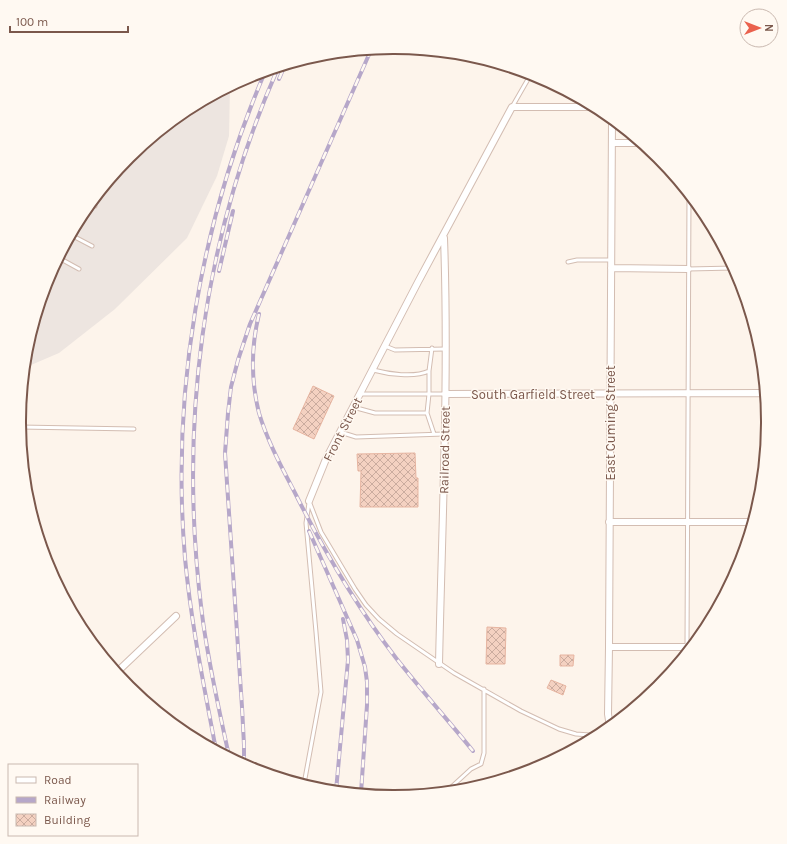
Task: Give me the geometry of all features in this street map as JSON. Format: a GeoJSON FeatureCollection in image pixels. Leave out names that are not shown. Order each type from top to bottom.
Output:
{"type":"FeatureCollection","features":[{"type":"Feature","properties":{"kind":"street"},"geometry":{"type":"LineString","coordinates":[[512,107],[582,107]]}},
{"type":"Feature","properties":{"kind":"street","name":"Front Street"},"geometry":{"type":"LineString","coordinates":[[309,501],[319,474],[340,432],[512,107]]}},
{"type":"Feature","properties":{"kind":"street","name":"East Cuming Street"},"geometry":{"type":"LineString","coordinates":[[610,719],[608,647],[612,126]]}},
{"type":"Feature","properties":{"kind":"street"},"geometry":{"type":"LineString","coordinates":[[612,143],[632,142]]}},
{"type":"Feature","properties":{"kind":"street","name":"Railroad Street"},"geometry":{"type":"LineString","coordinates":[[439,664],[445,394],[446,285],[444,236]]}},
{"type":"Feature","properties":{"kind":"street"},"geometry":{"type":"LineString","coordinates":[[611,268],[688,269]]}},
{"type":"Feature","properties":{"kind":"street","name":"South Garfield Street"},"geometry":{"type":"LineString","coordinates":[[445,394],[760,394]]}},
{"type":"Feature","properties":{"kind":"street"},"geometry":{"type":"LineString","coordinates":[[609,522],[746,522]]}},
{"type":"Feature","properties":{"kind":"street"},"geometry":{"type":"LineString","coordinates":[[121,668],[176,616]]}},
{"type":"Feature","properties":{"kind":"street"},"geometry":{"type":"LineString","coordinates":[[608,647],[684,647]]}},
{"type":"Feature","properties":{"kind":"lane"},"geometry":{"type":"LineString","coordinates":[[512,107],[528,80]]}},
{"type":"Feature","properties":{"kind":"lane"},"geometry":{"type":"LineString","coordinates":[[689,204],[686,522],[689,641]]}},
{"type":"Feature","properties":{"kind":"lane"},"geometry":{"type":"LineString","coordinates":[[75,237],[92,246]]}},
{"type":"Feature","properties":{"kind":"lane"},"geometry":{"type":"LineString","coordinates":[[63,260],[79,269]]}},
{"type":"Feature","properties":{"kind":"lane"},"geometry":{"type":"LineString","coordinates":[[568,262],[577,260],[611,260]]}},
{"type":"Feature","properties":{"kind":"lane"},"geometry":{"type":"LineString","coordinates":[[688,269],[727,268]]}},
{"type":"Feature","properties":{"kind":"lane"},"geometry":{"type":"LineString","coordinates":[[385,346],[395,350],[432,348],[445,349]]}},
{"type":"Feature","properties":{"kind":"lane"},"geometry":{"type":"LineString","coordinates":[[432,348],[429,371],[430,394],[427,413],[434,434]]}},
{"type":"Feature","properties":{"kind":"lane"},"geometry":{"type":"LineString","coordinates":[[372,370],[390,374],[422,374],[429,371]]}},
{"type":"Feature","properties":{"kind":"lane"},"geometry":{"type":"LineString","coordinates":[[360,394],[445,394]]}},
{"type":"Feature","properties":{"kind":"lane"},"geometry":{"type":"LineString","coordinates":[[353,407],[375,413],[427,413]]}},
{"type":"Feature","properties":{"kind":"lane"},"geometry":{"type":"LineString","coordinates":[[26,427],[134,429]]}},
{"type":"Feature","properties":{"kind":"lane"},"geometry":{"type":"LineString","coordinates":[[340,432],[356,438],[444,434]]}},
{"type":"Feature","properties":{"kind":"lane"},"geometry":{"type":"LineString","coordinates":[[309,501],[321,532],[354,589],[379,619],[439,664],[521,711],[559,729],[576,734],[586,735]]}},
{"type":"Feature","properties":{"kind":"lane","name":"Front Street"},"geometry":{"type":"LineString","coordinates":[[305,778],[320,692],[306,523],[309,501]]}},
{"type":"Feature","properties":{"kind":"lane"},"geometry":{"type":"LineString","coordinates":[[455,784],[471,769],[481,764],[484,753],[484,690]]}},
{"type":"Feature","properties":{"kind":"shaded area"},"geometry":{"type":"Polygon","coordinates":[[[230,93],[229,136],[217,176],[187,238],[115,309],[59,353],[30,365],[39,327],[54,281],[75,238],[88,218],[117,180],[151,146],[189,116],[230,93]]]}},
{"type":"Feature","properties":{"kind":"building"},"geometry":{"type":"Polygon","coordinates":[[[313,386],[334,396],[314,439],[293,429],[313,386]]]}},
{"type":"Feature","properties":{"kind":"building"},"geometry":{"type":"Polygon","coordinates":[[[415,453],[416,478],[418,478],[418,507],[360,507],[361,471],[358,471],[357,454],[415,453]]]}},
{"type":"Feature","properties":{"kind":"building"},"geometry":{"type":"Polygon","coordinates":[[[487,627],[506,628],[505,664],[486,664],[487,627]]]}},
{"type":"Feature","properties":{"kind":"building"},"geometry":{"type":"Polygon","coordinates":[[[560,655],[574,655],[573,666],[560,666],[560,655]]]}},
{"type":"Feature","properties":{"kind":"building"},"geometry":{"type":"Polygon","coordinates":[[[551,680],[566,686],[563,695],[547,688],[551,680]]]}},
{"type":"Feature","properties":{"kind":"railway"},"geometry":{"type":"LineString","coordinates":[[244,758],[225,453],[231,387],[250,324],[369,55]]}},
{"type":"Feature","properties":{"kind":"railway"},"geometry":{"type":"LineString","coordinates":[[279,79],[282,72]]}},
{"type":"Feature","properties":{"kind":"railway"},"geometry":{"type":"LineString","coordinates":[[228,750],[204,632],[195,544],[193,474],[195,404],[202,335],[214,267],[231,200],[252,133],[276,74]]}},
{"type":"Feature","properties":{"kind":"railway"},"geometry":{"type":"LineString","coordinates":[[215,743],[198,654],[185,558],[182,496],[182,433],[187,371],[195,310],[207,249],[223,189],[242,130],[262,79]]}},
{"type":"Feature","properties":{"kind":"railway"},"geometry":{"type":"LineString","coordinates":[[219,271],[233,211]]}},
{"type":"Feature","properties":{"kind":"railway"},"geometry":{"type":"LineString","coordinates":[[259,314],[253,351],[254,389],[262,423],[279,462],[328,556],[367,618],[405,670],[473,751]]}},
{"type":"Feature","properties":{"kind":"railway"},"geometry":{"type":"LineString","coordinates":[[309,531],[357,640],[365,667],[367,682],[367,705],[361,788]]}},
{"type":"Feature","properties":{"kind":"railway"},"geometry":{"type":"LineString","coordinates":[[337,784],[348,660],[347,640],[343,619]]}}]}
